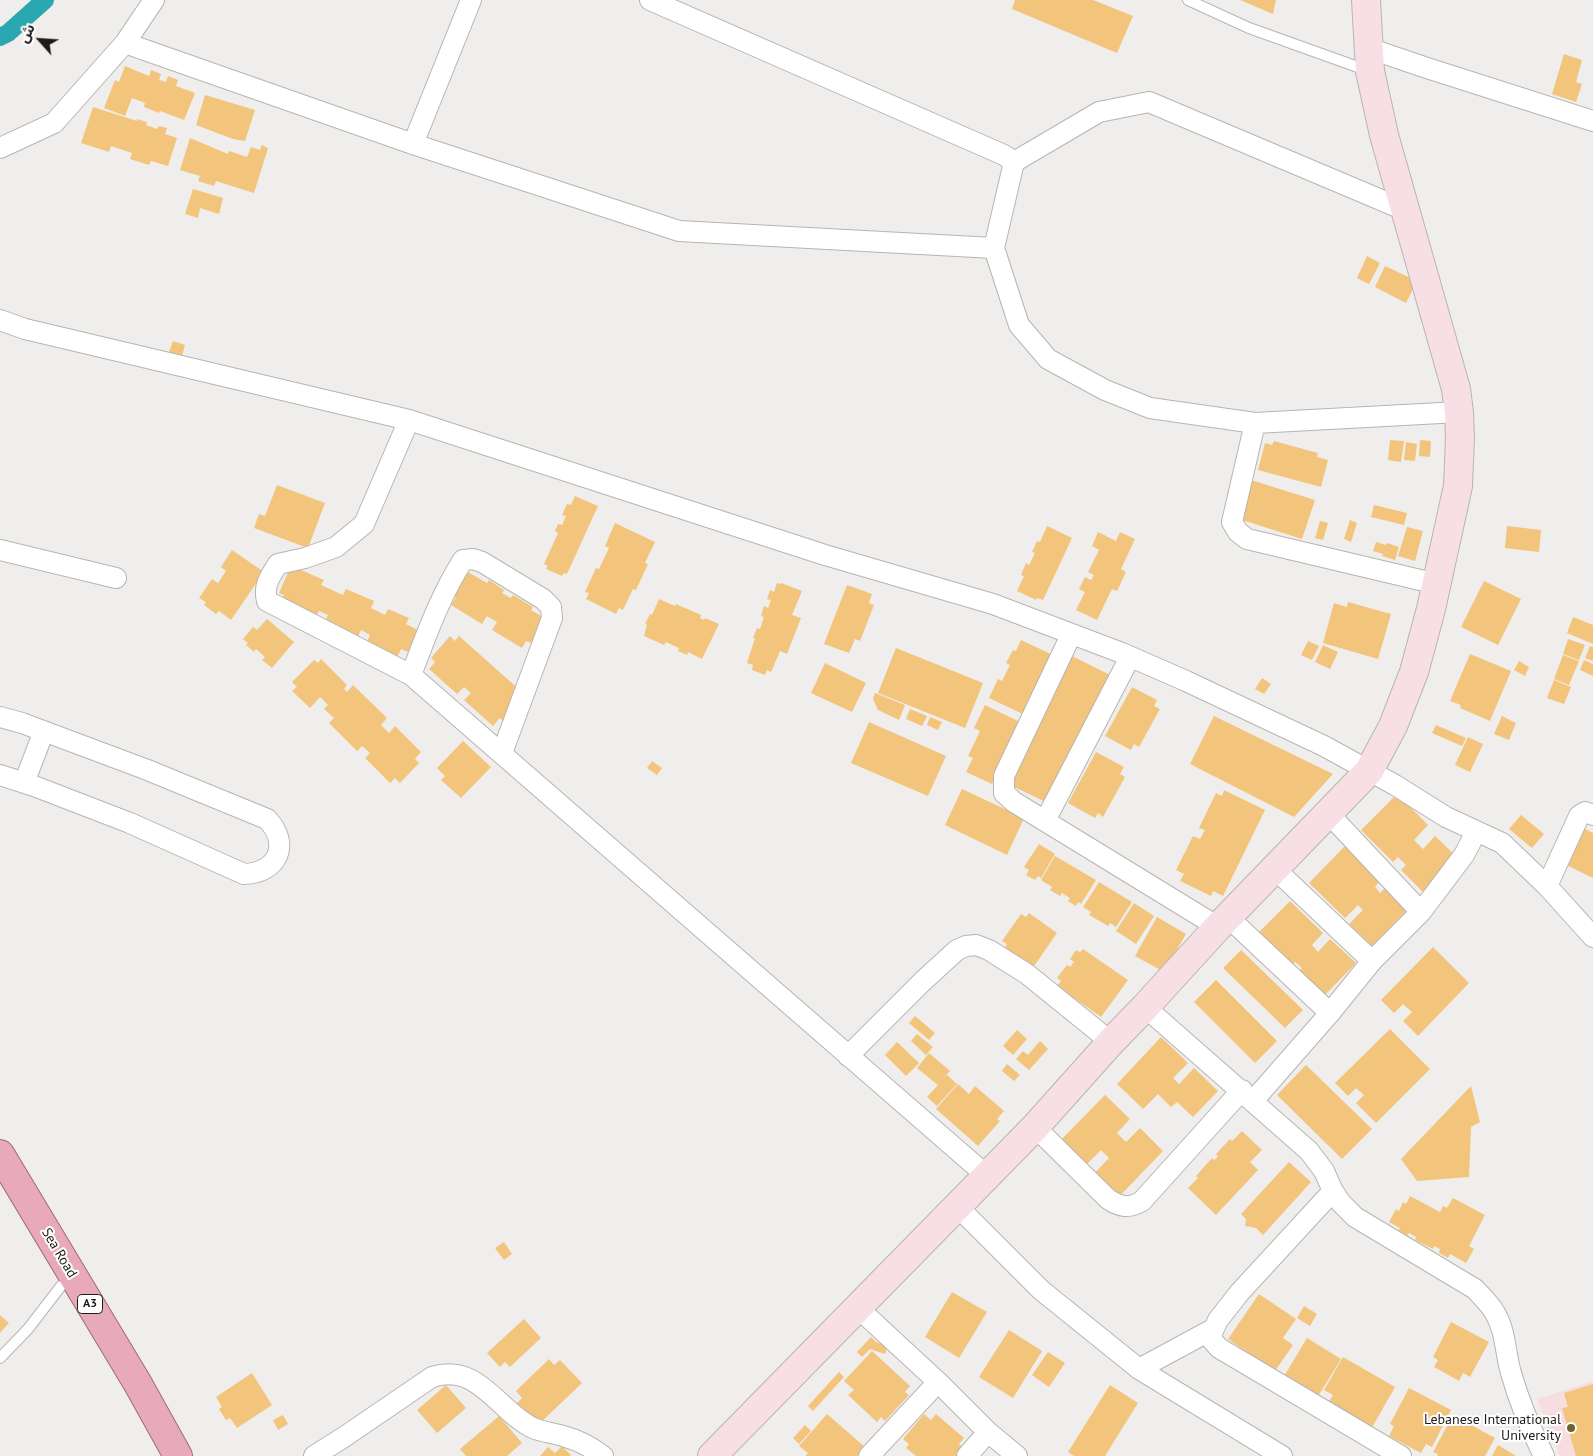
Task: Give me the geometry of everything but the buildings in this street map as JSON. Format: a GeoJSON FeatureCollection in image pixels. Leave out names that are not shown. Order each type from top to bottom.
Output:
{"type":"FeatureCollection","features":[{"type":"Feature","properties":{"kind":"highway","name":"Sea Road"},"geometry":{"type":"LineString","coordinates":[[0,1154],[138,1384],[178,1456]]}},
{"type":"Feature","properties":{"kind":"highway","name":"Sea Road"},"geometry":{"type":"LineString","coordinates":[[0,1190],[61,1286],[160,1456]]}},
{"type":"Feature","properties":{"kind":"main road"},"geometry":{"type":"LineString","coordinates":[[712,1456],[1035,1127],[1223,922],[1370,771],[1393,726],[1414,672],[1437,584],[1458,486],[1460,438],[1456,389],[1384,135],[1369,59],[1366,0]]}},
{"type":"Feature","properties":{"kind":"street"},"geometry":{"type":"LineString","coordinates":[[0,148],[54,123],[125,42],[154,0]]}},
{"type":"Feature","properties":{"kind":"street"},"geometry":{"type":"LineString","coordinates":[[413,144],[471,0]]}},
{"type":"Feature","properties":{"kind":"street"},"geometry":{"type":"LineString","coordinates":[[650,0],[1004,155],[1014,162]]}},
{"type":"Feature","properties":{"kind":"street"},"geometry":{"type":"LineString","coordinates":[[125,42],[413,144],[680,231],[994,248]]}},
{"type":"Feature","properties":{"kind":"street"},"geometry":{"type":"LineString","coordinates":[[1369,59],[1427,68],[1593,121]]}},
{"type":"Feature","properties":{"kind":"street"},"geometry":{"type":"LineString","coordinates":[[1406,211],[1149,102],[1099,112],[1014,162],[994,248],[1019,325],[1048,359],[1105,390],[1150,408],[1255,423],[1459,412]]}},
{"type":"Feature","properties":{"kind":"street"},"geometry":{"type":"LineString","coordinates":[[0,320],[34,331],[409,420],[825,555],[993,604],[1071,634],[1130,657],[1288,729],[1370,771],[1446,817],[1502,843],[1547,886],[1593,937]]}},
{"type":"Feature","properties":{"kind":"street"},"geometry":{"type":"LineString","coordinates":[[409,420],[364,524],[336,546],[305,558],[278,564],[267,581],[264,592],[267,602],[411,675],[987,1176]]}},
{"type":"Feature","properties":{"kind":"street"},"geometry":{"type":"LineString","coordinates":[[1255,423],[1232,522],[1238,532],[1247,539],[1437,584]]}},
{"type":"Feature","properties":{"kind":"street"},"geometry":{"type":"LineString","coordinates":[[0,550],[116,578]]}},
{"type":"Feature","properties":{"kind":"street"},"geometry":{"type":"LineString","coordinates":[[411,675],[431,623],[451,580],[463,560],[473,559],[482,562],[543,599],[551,607],[552,618],[502,753]]}},
{"type":"Feature","properties":{"kind":"street"},"geometry":{"type":"LineString","coordinates":[[1071,634],[1004,776],[1004,793],[1014,802],[1045,821],[1223,922],[1330,1013]]}},
{"type":"Feature","properties":{"kind":"street"},"geometry":{"type":"LineString","coordinates":[[1045,821],[1130,657]]}},
{"type":"Feature","properties":{"kind":"street"},"geometry":{"type":"LineString","coordinates":[[0,717],[44,731],[144,769],[267,819],[275,827],[279,838],[279,850],[275,861],[266,869],[256,874],[244,874],[130,822],[24,782],[0,775]]}},
{"type":"Feature","properties":{"kind":"street"},"geometry":{"type":"LineString","coordinates":[[24,782],[44,731]]}},
{"type":"Feature","properties":{"kind":"street"},"geometry":{"type":"LineString","coordinates":[[1547,886],[1579,816],[1585,812],[1593,815]]}},
{"type":"Feature","properties":{"kind":"street"},"geometry":{"type":"LineString","coordinates":[[1329,814],[1421,912]]}},
{"type":"Feature","properties":{"kind":"street"},"geometry":{"type":"LineString","coordinates":[[1035,1127],[1116,1204],[1125,1207],[1133,1206],[1142,1201],[1330,1013],[1372,961],[1421,912],[1464,855],[1476,832]]}},
{"type":"Feature","properties":{"kind":"street"},"geometry":{"type":"LineString","coordinates":[[1275,869],[1372,961]]}},
{"type":"Feature","properties":{"kind":"street"},"geometry":{"type":"LineString","coordinates":[[848,1056],[957,950],[966,946],[976,945],[989,950],[1027,974],[1111,1042]]}},
{"type":"Feature","properties":{"kind":"street"},"geometry":{"type":"LineString","coordinates":[[1145,1007],[1309,1151],[1324,1171],[1332,1191],[1355,1217],[1475,1289],[1488,1303],[1496,1313],[1503,1332],[1507,1359],[1515,1386],[1544,1456]]}},
{"type":"Feature","properties":{"kind":"street"},"geometry":{"type":"LineString","coordinates":[[1139,1369],[1213,1329],[1240,1292],[1332,1191]]}},
{"type":"Feature","properties":{"kind":"street"},"geometry":{"type":"LineString","coordinates":[[958,1206],[1040,1290],[1139,1369],[1282,1456]]}},
{"type":"Feature","properties":{"kind":"street"},"geometry":{"type":"LineString","coordinates":[[858,1308],[938,1382],[988,1432],[1017,1456]]}},
{"type":"Feature","properties":{"kind":"street"},"geometry":{"type":"LineString","coordinates":[[1213,1329],[1212,1340],[1219,1348],[1401,1456]]}},
{"type":"Feature","properties":{"kind":"street"},"geometry":{"type":"LineString","coordinates":[[314,1456],[344,1438],[432,1377],[444,1373],[465,1377],[478,1384],[533,1428],[578,1441],[604,1456]]}},
{"type":"Feature","properties":{"kind":"street"},"geometry":{"type":"LineString","coordinates":[[869,1456],[938,1382]]}},
{"type":"Feature","properties":{"kind":"street"},"geometry":{"type":"LineString","coordinates":[[967,1456],[988,1432]]}},
{"type":"Feature","properties":{"kind":"lane"},"geometry":{"type":"LineString","coordinates":[[1188,0],[1249,28],[1369,59]]}},
{"type":"Feature","properties":{"kind":"lane"},"geometry":{"type":"LineString","coordinates":[[0,1358],[28,1329],[61,1286]]}},
{"type":"Feature","properties":{"kind":"shaded area","name":"Lebanese International University"},"geometry":{"type":"Polygon","coordinates":[[[1593,1381],[1593,1456],[1560,1456],[1537,1399],[1593,1381]]]}},
{"type":"Feature","properties":{"kind":"waterway"},"geometry":{"type":"LineString","coordinates":[[0,37],[8,33],[45,0]]}},
{"type":"Feature","properties":{"kind":"place","name":"Lebanese International University"},"geometry":{"type":"Point","coordinates":[1571,1428]}}]}
